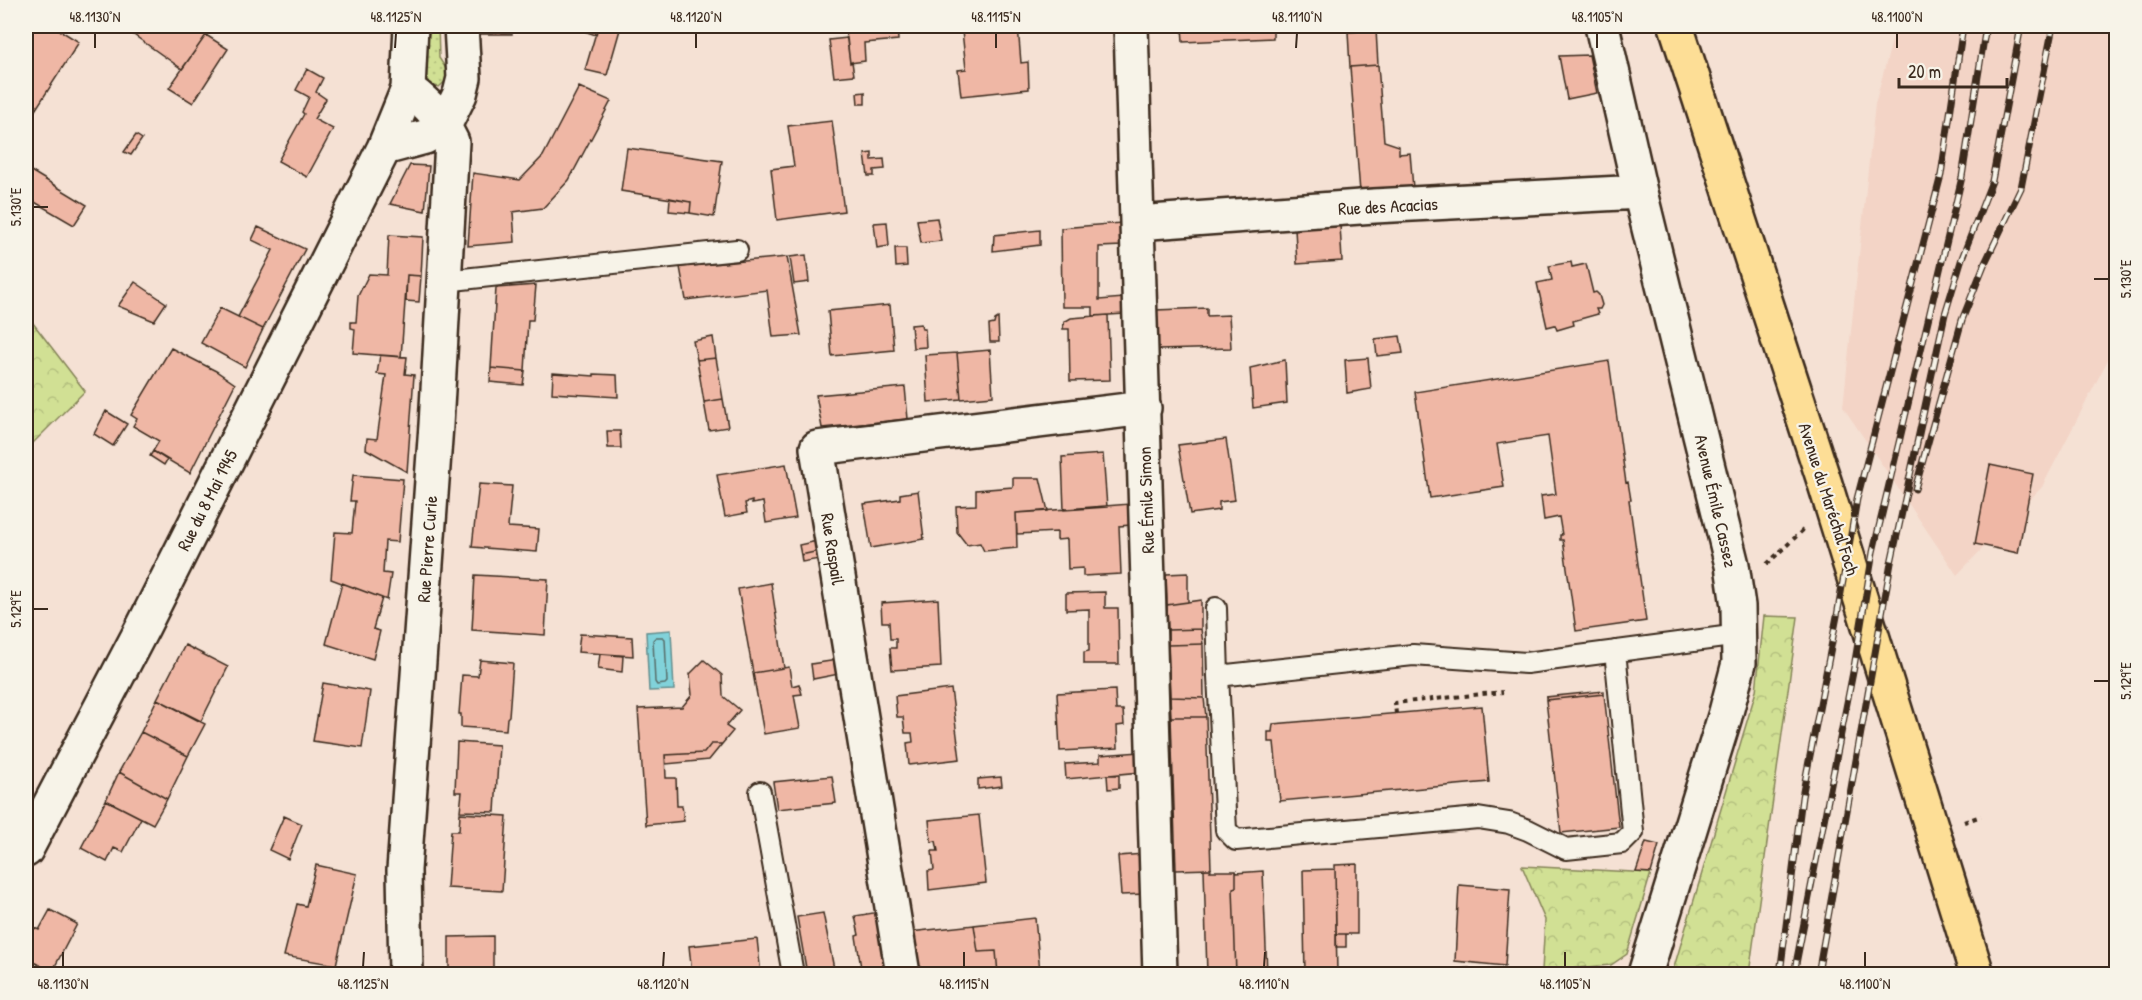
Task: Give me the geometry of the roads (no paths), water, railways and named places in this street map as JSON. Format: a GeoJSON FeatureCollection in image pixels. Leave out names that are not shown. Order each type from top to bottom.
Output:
{"type":"FeatureCollection","features":[{"type":"Feature","properties":{"kind":"main road","name":"Avenue du Maréchal Foch"},"geometry":{"type":"LineString","coordinates":[[1676,26],[1825,484],[1977,975]]}},
{"type":"Feature","properties":{"kind":"street","name":"Rue du 8 Mai 1945"},"geometry":{"type":"LineString","coordinates":[[26,850],[143,627],[384,148],[408,89],[411,26]]}},
{"type":"Feature","properties":{"kind":"street"},"geometry":{"type":"LineString","coordinates":[[384,148],[424,137],[444,126],[460,94],[464,78],[462,26]]}},
{"type":"Feature","properties":{"kind":"street","name":"Rue Émile Simon"},"geometry":{"type":"LineString","coordinates":[[1131,26],[1160,975]]}},
{"type":"Feature","properties":{"kind":"street","name":"Avenue Émile Cassez"},"geometry":{"type":"LineString","coordinates":[[1602,26],[1640,192],[1732,565],[1740,635],[1738,663],[1725,716],[1645,975]]}},
{"type":"Feature","properties":{"kind":"street"},"geometry":{"type":"LineString","coordinates":[[408,89],[429,105],[444,126]]}},
{"type":"Feature","properties":{"kind":"street","name":"Rue Pierre Curie"},"geometry":{"type":"LineString","coordinates":[[406,975],[404,870],[452,142],[444,126]]}},
{"type":"Feature","properties":{"kind":"street","name":"Rue des Acacias"},"geometry":{"type":"LineString","coordinates":[[1137,223],[1374,206],[1640,192]]}},
{"type":"Feature","properties":{"kind":"street","name":"Rue Raspail"},"geometry":{"type":"LineString","coordinates":[[903,975],[817,448],[1144,408]]}},
{"type":"Feature","properties":{"kind":"lane"},"geometry":{"type":"LineString","coordinates":[[444,280],[736,250]]}},
{"type":"Feature","properties":{"kind":"lane"},"geometry":{"type":"LineString","coordinates":[[1216,608],[1226,830],[1236,840],[1478,818],[1509,823],[1566,849],[1622,843],[1633,832],[1615,651]]}},
{"type":"Feature","properties":{"kind":"lane"},"geometry":{"type":"LineString","coordinates":[[1218,676],[1413,655],[1526,663],[1740,635]]}},
{"type":"Feature","properties":{"kind":"lane"},"geometry":{"type":"LineString","coordinates":[[760,792],[793,975]]}},
{"type":"Feature","properties":{"kind":"water"},"geometry":{"type":"Polygon","coordinates":[[[671,630],[674,690],[649,691],[646,632],[671,630]]]}},
{"type":"Feature","properties":{"kind":"railway"},"geometry":{"type":"LineString","coordinates":[[1780,974],[1802,797],[1857,499],[1941,175],[1963,26]]}},
{"type":"Feature","properties":{"kind":"railway"},"geometry":{"type":"LineString","coordinates":[[1794,974],[1854,667],[1873,552],[1962,177],[1986,26]]}},
{"type":"Feature","properties":{"kind":"railway"},"geometry":{"type":"LineString","coordinates":[[1818,974],[1891,563],[1945,314],[1962,258],[1992,181],[2021,26]]}},
{"type":"Feature","properties":{"kind":"railway"},"geometry":{"type":"LineString","coordinates":[[1915,489],[1962,320],[1984,265],[2021,188],[2053,26]]}}]}
